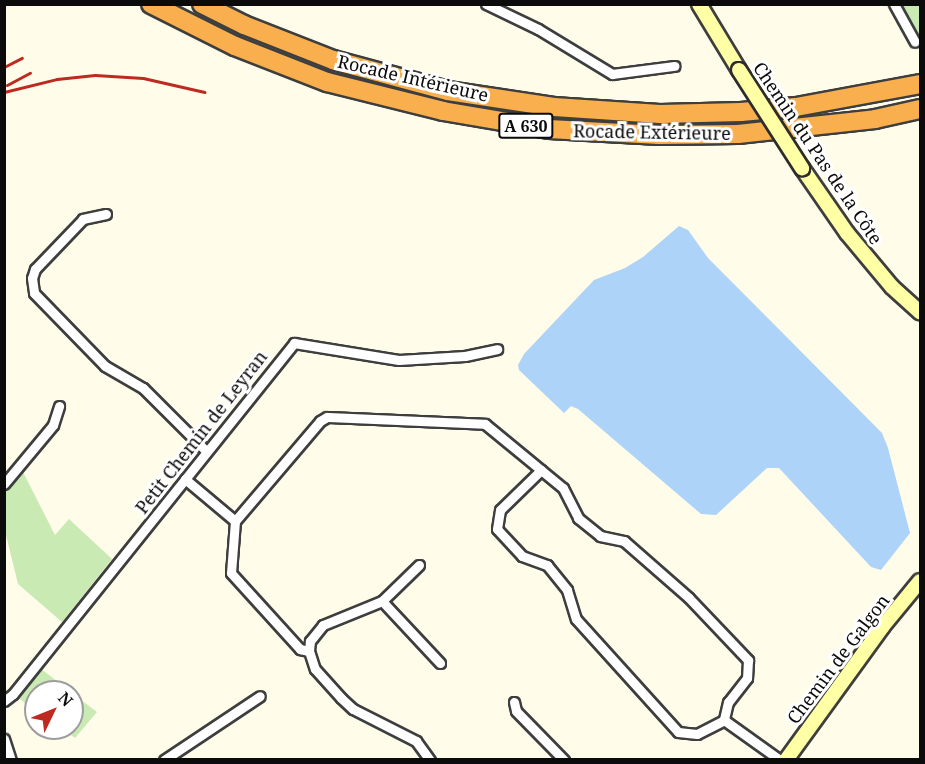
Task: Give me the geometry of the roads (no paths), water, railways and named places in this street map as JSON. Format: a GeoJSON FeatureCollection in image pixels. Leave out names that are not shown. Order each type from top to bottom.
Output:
{"type":"FeatureCollection","features":[{"type":"Feature","properties":{"kind":"highway","name":"Rocade Extérieure"},"geometry":{"type":"LineString","coordinates":[[152,4],[235,46],[327,82],[443,111],[549,129],[659,135],[738,134],[875,119],[921,109]]}},
{"type":"Feature","properties":{"kind":"highway","name":"Rocade Intérieure"},"geometry":{"type":"LineString","coordinates":[[202,4],[244,25],[333,60],[448,90],[554,107],[660,114],[741,112],[808,105],[921,84]]}},
{"type":"Feature","properties":{"kind":"street"},"geometry":{"type":"LineString","coordinates":[[486,4],[538,29],[612,74],[674,66]]}},
{"type":"Feature","properties":{"kind":"street","name":"Chemin du Pas de la Côte"},"geometry":{"type":"LineString","coordinates":[[699,4],[801,168],[847,233],[892,287],[921,312]]}},
{"type":"Feature","properties":{"kind":"street"},"geometry":{"type":"LineString","coordinates":[[894,4],[915,42]]}},
{"type":"Feature","properties":{"kind":"street"},"geometry":{"type":"LineString","coordinates":[[106,214],[83,219],[35,269],[32,278],[34,293],[105,366],[143,388],[206,452]]}},
{"type":"Feature","properties":{"kind":"street","name":"Petit Chemin de Leyran"},"geometry":{"type":"LineString","coordinates":[[4,701],[13,694],[294,343],[399,360],[465,356],[497,349]]}},
{"type":"Feature","properties":{"kind":"street"},"geometry":{"type":"LineString","coordinates":[[4,484],[53,426],[59,406]]}},
{"type":"Feature","properties":{"kind":"street"},"geometry":{"type":"LineString","coordinates":[[309,651],[300,649],[231,573],[235,521],[320,421],[327,417],[485,424],[563,488],[578,518],[600,536],[624,541],[689,598],[748,660],[747,678],[728,702],[724,720]]}},
{"type":"Feature","properties":{"kind":"street"},"geometry":{"type":"LineString","coordinates":[[541,470],[500,510],[497,529],[522,556],[547,565],[567,590],[576,619],[678,732],[697,734],[724,720]]}},
{"type":"Feature","properties":{"kind":"street"},"geometry":{"type":"LineString","coordinates":[[185,479],[235,521]]}},
{"type":"Feature","properties":{"kind":"street"},"geometry":{"type":"LineString","coordinates":[[418,565],[382,601],[323,625],[310,641],[309,651],[315,669],[353,709],[416,741],[430,759]]}},
{"type":"Feature","properties":{"kind":"street","name":"Chemin de Galgon"},"geometry":{"type":"LineString","coordinates":[[786,759],[883,626],[921,581]]}},
{"type":"Feature","properties":{"kind":"street"},"geometry":{"type":"LineString","coordinates":[[382,601],[440,663]]}},
{"type":"Feature","properties":{"kind":"street"},"geometry":{"type":"LineString","coordinates":[[164,759],[260,696]]}},
{"type":"Feature","properties":{"kind":"street"},"geometry":{"type":"LineString","coordinates":[[514,702],[516,711],[564,759]]}},
{"type":"Feature","properties":{"kind":"street"},"geometry":{"type":"LineString","coordinates":[[724,720],[780,759]]}},
{"type":"Feature","properties":{"kind":"street"},"geometry":{"type":"LineString","coordinates":[[4,739],[11,759]]}},
{"type":"Feature","properties":{"kind":"water"},"geometry":{"type":"Polygon","coordinates":[[[679,226],[688,230],[708,258],[882,433],[910,533],[881,570],[871,567],[779,468],[767,468],[716,515],[701,514],[578,409],[571,406],[564,413],[519,370],[518,365],[524,354],[594,280],[625,268],[643,257],[679,226]]]}},
{"type":"Feature","properties":{"kind":"railway"},"geometry":{"type":"LineString","coordinates":[[4,67],[22,58]]}},
{"type":"Feature","properties":{"kind":"railway"},"geometry":{"type":"LineString","coordinates":[[7,85],[30,73]]}},
{"type":"Feature","properties":{"kind":"railway"},"geometry":{"type":"LineString","coordinates":[[4,92],[57,79],[95,75],[143,78],[204,92]]}}]}
